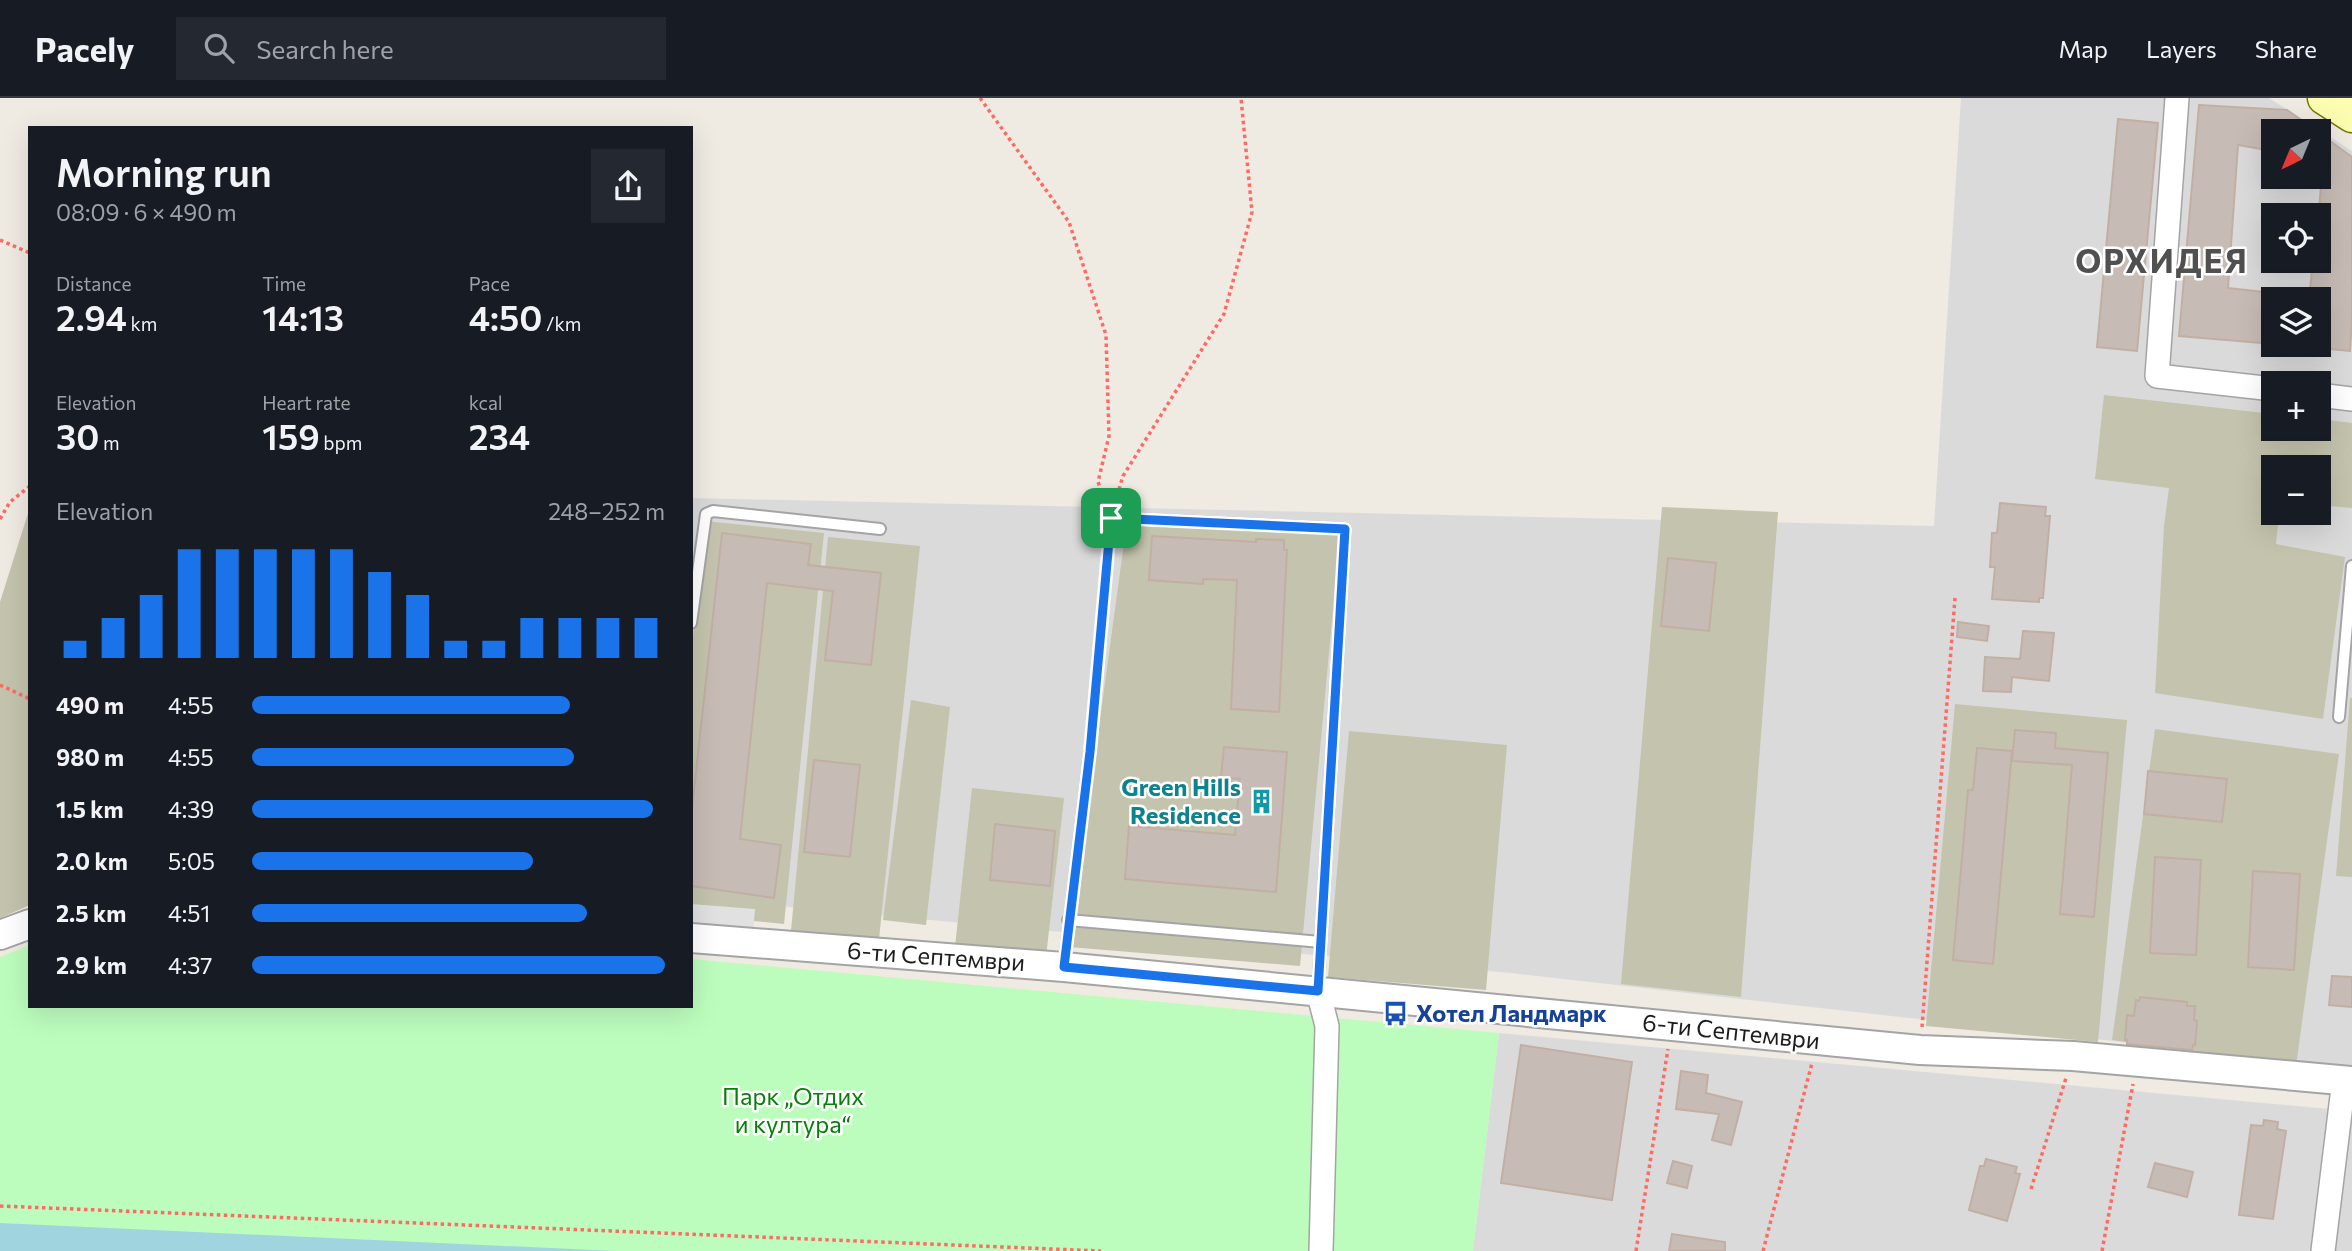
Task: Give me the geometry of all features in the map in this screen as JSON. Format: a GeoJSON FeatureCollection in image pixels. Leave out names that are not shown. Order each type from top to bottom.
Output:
{"type":"FeatureCollection","features":[{"type":"Feature","properties":{"kind":"main road"},"geometry":{"type":"LineString","coordinates":[[2324,98],[2352,116]]}},
{"type":"Feature","properties":{"kind":"street"},"geometry":{"type":"LineString","coordinates":[[2177,98],[2157,376],[2261,388]]}},
{"type":"Feature","properties":{"kind":"street"},"geometry":{"type":"LineString","coordinates":[[2331,396],[2352,399]]}},
{"type":"Feature","properties":{"kind":"street"},"geometry":{"type":"LineString","coordinates":[[0,935],[28,925]]}},
{"type":"Feature","properties":{"kind":"street","name":"6-ти Септември"},"geometry":{"type":"LineString","coordinates":[[693,938],[1064,967],[1920,1050],[2073,1056],[2348,1080]]}},
{"type":"Feature","properties":{"kind":"street"},"geometry":{"type":"LineString","coordinates":[[1318,991],[1327,1026],[1321,1251]]}},
{"type":"Feature","properties":{"kind":"street"},"geometry":{"type":"LineString","coordinates":[[2323,1251],[2348,1080]]}},
{"type":"Feature","properties":{"kind":"lane"},"geometry":{"type":"LineString","coordinates":[[693,608],[706,514],[713,511],[880,529]]}},
{"type":"Feature","properties":{"kind":"lane"},"geometry":{"type":"LineString","coordinates":[[1111,518],[1345,529],[1318,991]]}},
{"type":"Feature","properties":{"kind":"lane"},"geometry":{"type":"LineString","coordinates":[[2339,717],[2352,566]]}},
{"type":"Feature","properties":{"kind":"lane"},"geometry":{"type":"LineString","coordinates":[[1064,967],[1090,752]]}},
{"type":"Feature","properties":{"kind":"lane"},"geometry":{"type":"LineString","coordinates":[[1068,920],[1321,942]]}},
{"type":"Feature","properties":{"kind":"path"},"geometry":{"type":"LineString","coordinates":[[979,98],[1069,222],[1106,335],[1110,436],[1098,482],[1111,518]]}},
{"type":"Feature","properties":{"kind":"path"},"geometry":{"type":"LineString","coordinates":[[1090,752],[1111,518],[1123,477],[1224,314],[1252,212],[1241,98]]}},
{"type":"Feature","properties":{"kind":"path"},"geometry":{"type":"LineString","coordinates":[[0,240],[28,252]]}},
{"type":"Feature","properties":{"kind":"path"},"geometry":{"type":"LineString","coordinates":[[0,519],[10,502],[28,488]]}},
{"type":"Feature","properties":{"kind":"path"},"geometry":{"type":"LineString","coordinates":[[1920,1050],[1955,598]]}},
{"type":"Feature","properties":{"kind":"path"},"geometry":{"type":"LineString","coordinates":[[0,685],[28,698]]}},
{"type":"Feature","properties":{"kind":"path"},"geometry":{"type":"LineString","coordinates":[[1636,1251],[1672,1026]]}},
{"type":"Feature","properties":{"kind":"path"},"geometry":{"type":"LineString","coordinates":[[1763,1251],[1817,1040]]}},
{"type":"Feature","properties":{"kind":"path"},"geometry":{"type":"LineString","coordinates":[[2031,1189],[2073,1056]]}},
{"type":"Feature","properties":{"kind":"path"},"geometry":{"type":"LineString","coordinates":[[2102,1251],[2137,1062]]}},
{"type":"Feature","properties":{"kind":"path"},"geometry":{"type":"LineString","coordinates":[[0,1206],[1101,1251]]}},
{"type":"Feature","properties":{"kind":"shaded area"},"geometry":{"type":"Polygon","coordinates":[[[1961,98],[2269,98],[2302,119],[2261,119],[2261,189],[2331,189],[2331,138],[2352,151],[2352,1068],[1511,973],[693,898],[693,498],[1934,526],[1961,98]]]}},
{"type":"Feature","properties":{"kind":"shaded area"},"geometry":{"type":"Polygon","coordinates":[[[2104,395],[2261,413],[2261,441],[2331,441],[2331,420],[2352,423],[2352,508],[2331,506],[2331,455],[2261,455],[2261,525],[2278,525],[2276,544],[2345,557],[2323,719],[2155,693],[2164,526],[2169,488],[2095,479],[2104,395]]]}},
{"type":"Feature","properties":{"kind":"shaded area"},"geometry":{"type":"Polygon","coordinates":[[[1662,507],[1778,512],[1741,997],[1621,984],[1662,507]]]}},
{"type":"Feature","properties":{"kind":"shaded area"},"geometry":{"type":"Polygon","coordinates":[[[28,513],[28,906],[0,918],[0,602],[28,513]]]}},
{"type":"Feature","properties":{"kind":"shaded area"},"geometry":{"type":"Polygon","coordinates":[[[705,521],[824,533],[784,924],[693,915],[693,637],[705,521]]]}},
{"type":"Feature","properties":{"kind":"shaded area"},"geometry":{"type":"Polygon","coordinates":[[[1127,521],[1340,534],[1300,966],[1069,947],[1127,521]]]}},
{"type":"Feature","properties":{"kind":"shaded area"},"geometry":{"type":"Polygon","coordinates":[[[828,537],[920,546],[879,939],[791,931],[828,537]]]}},
{"type":"Feature","properties":{"kind":"shaded area"},"geometry":{"type":"Polygon","coordinates":[[[2352,698],[2352,877],[2336,876],[2352,698]]]}},
{"type":"Feature","properties":{"kind":"shaded area"},"geometry":{"type":"Polygon","coordinates":[[[911,700],[950,707],[926,925],[883,920],[911,700]]]}},
{"type":"Feature","properties":{"kind":"shaded area"},"geometry":{"type":"Polygon","coordinates":[[[1955,704],[2127,720],[2098,1042],[1926,1026],[1955,704]]]}},
{"type":"Feature","properties":{"kind":"shaded area"},"geometry":{"type":"Polygon","coordinates":[[[2155,729],[2339,754],[2296,1066],[2112,1040],[2155,729]]]}},
{"type":"Feature","properties":{"kind":"shaded area"},"geometry":{"type":"Polygon","coordinates":[[[1349,731],[1507,745],[1486,990],[1328,977],[1349,731]]]}},
{"type":"Feature","properties":{"kind":"shaded area"},"geometry":{"type":"Polygon","coordinates":[[[972,788],[1064,798],[1046,957],[955,947],[972,788]]]}},
{"type":"Feature","properties":{"kind":"shaded area"},"geometry":{"type":"Polygon","coordinates":[[[693,904],[755,909],[753,934],[693,929],[693,904]]]}},
{"type":"Feature","properties":{"kind":"shaded area"},"geometry":{"type":"Polygon","coordinates":[[[1499,1033],[2352,1111],[2352,1251],[1473,1251],[1499,1033]]]}},
{"type":"Feature","properties":{"kind":"green space","name":"Парк „Отдих и култура“"},"geometry":{"type":"Polygon","coordinates":[[[28,946],[28,1008],[693,1008],[693,959],[1499,1033],[1473,1251],[0,1251],[0,957],[28,946]]]}},
{"type":"Feature","properties":{"kind":"water"},"geometry":{"type":"Polygon","coordinates":[[[0,1223],[616,1251],[0,1251],[0,1223]]]}},
{"type":"Feature","properties":{"kind":"building","name":"ОРХИДЕЯ"},"geometry":{"type":"Polygon","coordinates":[[[2199,105],[2287,110],[2300,119],[2261,119],[2261,149],[2238,145],[2228,288],[2261,292],[2261,343],[2179,336],[2199,105]]]}},
{"type":"Feature","properties":{"kind":"building"},"geometry":{"type":"Polygon","coordinates":[[[2118,119],[2158,123],[2137,351],[2097,347],[2118,119]]]}},
{"type":"Feature","properties":{"kind":"building"},"geometry":{"type":"Polygon","coordinates":[[[2331,142],[2352,157],[2350,351],[2331,349],[2331,287],[2310,287],[2312,273],[2331,273],[2331,203],[2320,203],[2321,189],[2331,189],[2331,142]]]}},
{"type":"Feature","properties":{"kind":"building"},"geometry":{"type":"Polygon","coordinates":[[[2000,503],[2046,507],[2045,516],[2050,516],[2043,598],[2039,598],[2039,602],[1992,599],[1995,567],[1990,567],[1992,533],[1997,533],[2000,503]]]}},
{"type":"Feature","properties":{"kind":"building"},"geometry":{"type":"Polygon","coordinates":[[[722,533],[811,544],[808,565],[881,573],[871,665],[825,660],[833,591],[767,583],[740,839],[781,845],[774,898],[693,886],[693,800],[722,533]]]}},
{"type":"Feature","properties":{"kind":"building"},"geometry":{"type":"Polygon","coordinates":[[[1152,536],[1256,542],[1256,539],[1284,540],[1284,550],[1287,550],[1279,712],[1231,709],[1237,580],[1203,579],[1203,584],[1149,580],[1152,536]]]}},
{"type":"Feature","properties":{"kind":"building"},"geometry":{"type":"Polygon","coordinates":[[[1668,558],[1716,563],[1709,631],[1661,626],[1668,558]]]}},
{"type":"Feature","properties":{"kind":"building"},"geometry":{"type":"Polygon","coordinates":[[[1958,622],[1989,626],[1987,641],[1957,637],[1958,622]]]}},
{"type":"Feature","properties":{"kind":"building"},"geometry":{"type":"Polygon","coordinates":[[[2023,631],[2054,633],[2049,681],[2012,677],[2011,692],[1983,691],[1985,657],[2020,659],[2023,631]]]}},
{"type":"Feature","properties":{"kind":"building"},"geometry":{"type":"Polygon","coordinates":[[[2015,730],[2056,733],[2055,748],[2108,753],[2094,917],[2060,914],[2072,765],[2012,761],[2015,730]]]}},
{"type":"Feature","properties":{"kind":"building","name":"Green Hills Residence"},"geometry":{"type":"Polygon","coordinates":[[[1224,747],[1287,752],[1276,892],[1125,879],[1129,826],[1235,835],[1240,779],[1221,777],[1224,747]]]}},
{"type":"Feature","properties":{"kind":"building"},"geometry":{"type":"Polygon","coordinates":[[[1977,748],[2012,751],[1993,964],[1953,960],[1968,790],[1973,790],[1977,748]]]}},
{"type":"Feature","properties":{"kind":"building"},"geometry":{"type":"Polygon","coordinates":[[[814,760],[860,765],[850,857],[804,852],[814,760]]]}},
{"type":"Feature","properties":{"kind":"building"},"geometry":{"type":"Polygon","coordinates":[[[2148,771],[2227,779],[2222,822],[2144,814],[2148,771]]]}},
{"type":"Feature","properties":{"kind":"building"},"geometry":{"type":"Polygon","coordinates":[[[995,824],[1055,831],[1050,886],[990,880],[995,824]]]}},
{"type":"Feature","properties":{"kind":"building"},"geometry":{"type":"Polygon","coordinates":[[[2155,857],[2201,860],[2196,955],[2150,953],[2155,857]]]}},
{"type":"Feature","properties":{"kind":"building"},"geometry":{"type":"Polygon","coordinates":[[[2253,871],[2300,874],[2294,970],[2248,967],[2253,871]]]}},
{"type":"Feature","properties":{"kind":"building"},"geometry":{"type":"Polygon","coordinates":[[[2332,976],[2352,977],[2352,1007],[2329,1005],[2332,976]]]}},
{"type":"Feature","properties":{"kind":"building"},"geometry":{"type":"Polygon","coordinates":[[[2140,997],[2187,1002],[2187,1006],[2195,1006],[2194,1020],[2197,1021],[2195,1045],[2192,1050],[2127,1044],[2127,1015],[2134,1016],[2136,1000],[2139,1001],[2140,997]]]}},
{"type":"Feature","properties":{"kind":"building"},"geometry":{"type":"Polygon","coordinates":[[[1521,1045],[1632,1062],[1612,1200],[1501,1183],[1521,1045]]]}},
{"type":"Feature","properties":{"kind":"building"},"geometry":{"type":"Polygon","coordinates":[[[1681,1071],[1708,1075],[1706,1093],[1742,1102],[1731,1145],[1712,1140],[1719,1114],[1676,1109],[1681,1071]]]}},
{"type":"Feature","properties":{"kind":"building"},"geometry":{"type":"Polygon","coordinates":[[[2264,1120],[2278,1122],[2277,1129],[2286,1131],[2273,1219],[2239,1215],[2251,1125],[2263,1126],[2264,1120]]]}},
{"type":"Feature","properties":{"kind":"building"},"geometry":{"type":"Polygon","coordinates":[[[1986,1159],[2017,1167],[2015,1173],[2020,1174],[2007,1221],[1969,1210],[1980,1166],[1984,1166],[1986,1159]]]}},
{"type":"Feature","properties":{"kind":"building"},"geometry":{"type":"Polygon","coordinates":[[[1673,1161],[1692,1166],[1687,1188],[1667,1183],[1673,1161]]]}},
{"type":"Feature","properties":{"kind":"building"},"geometry":{"type":"Polygon","coordinates":[[[2155,1163],[2193,1172],[2187,1197],[2148,1187],[2155,1163]]]}},
{"type":"Feature","properties":{"kind":"building"},"geometry":{"type":"Polygon","coordinates":[[[1672,1234],[1725,1242],[1725,1251],[1669,1251],[1672,1234]]]}},
{"type":"Feature","properties":{"kind":"place","name":"Green Hills Residence"},"geometry":{"type":"Point","coordinates":[1261,802]}},
{"type":"Feature","properties":{"kind":"place","name":"Хотел Ландмарк"},"geometry":{"type":"Point","coordinates":[1396,1014]}},
{"type":"Feature","properties":{"kind":"district","name":"ОРХИДЕЯ"},"geometry":{"type":"Point","coordinates":[2162,262]}},
{"type":"Feature","properties":{"kind":"route"},"geometry":{"type":"LineString","coordinates":[[1111,518],[1345,529],[1318,991],[1064,967],[1090,752],[1111,518]]}}]}
